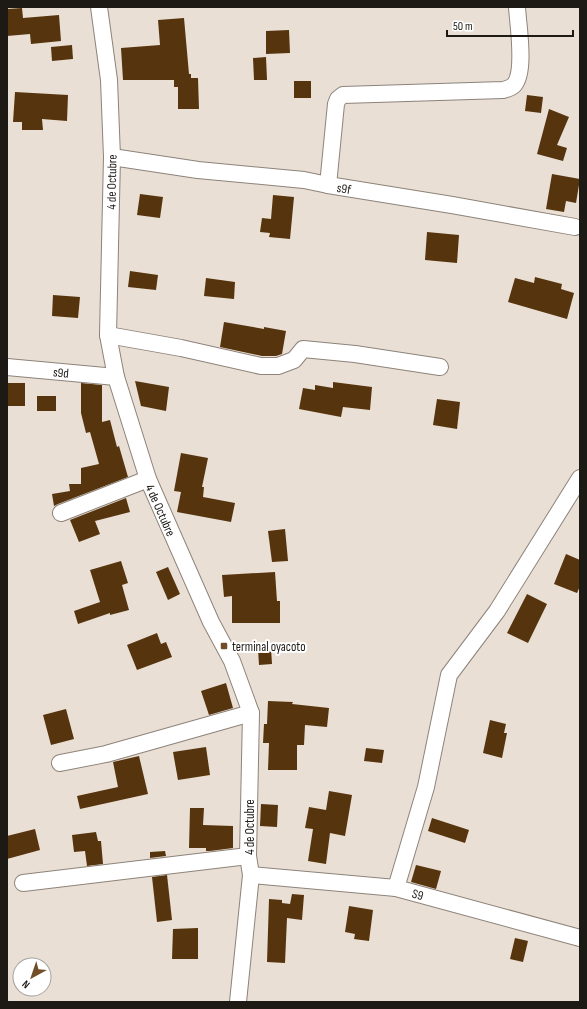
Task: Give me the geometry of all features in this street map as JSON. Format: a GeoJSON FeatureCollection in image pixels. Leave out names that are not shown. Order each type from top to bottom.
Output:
{"type":"FeatureCollection","features":[{"type":"Feature","properties":{"kind":"street","name":"4 de Octubre"},"geometry":{"type":"LineString","coordinates":[[98,7],[109,80],[112,157],[108,335],[116,377],[148,479],[211,622],[232,661],[251,713],[248,856],[251,875],[238,1002]]}},
{"type":"Feature","properties":{"kind":"street"},"geometry":{"type":"LineString","coordinates":[[328,185],[336,104],[338,98],[343,95],[354,94],[503,90],[513,87],[517,81],[521,63],[517,7]]}},
{"type":"Feature","properties":{"kind":"street","name":"s9f"},"geometry":{"type":"LineString","coordinates":[[112,157],[198,170],[304,180],[575,226]]}},
{"type":"Feature","properties":{"kind":"street"},"geometry":{"type":"LineString","coordinates":[[108,335],[181,348],[261,366],[278,366],[294,360],[303,349],[355,354],[440,367]]}},
{"type":"Feature","properties":{"kind":"street","name":"s9d"},"geometry":{"type":"LineString","coordinates":[[7,367],[116,377]]}},
{"type":"Feature","properties":{"kind":"street"},"geometry":{"type":"LineString","coordinates":[[396,888],[426,787],[449,675],[497,611],[580,478]]}},
{"type":"Feature","properties":{"kind":"street"},"geometry":{"type":"LineString","coordinates":[[61,513],[148,479]]}},
{"type":"Feature","properties":{"kind":"street"},"geometry":{"type":"LineString","coordinates":[[60,763],[106,754],[251,713]]}},
{"type":"Feature","properties":{"kind":"street"},"geometry":{"type":"LineString","coordinates":[[22,883],[248,856]]}},
{"type":"Feature","properties":{"kind":"street","name":"S9"},"geometry":{"type":"LineString","coordinates":[[251,875],[396,888],[580,938]]}},
{"type":"Feature","properties":{"kind":"building"},"geometry":{"type":"Polygon","coordinates":[[[22,8],[23,18],[59,15],[61,41],[31,44],[30,34],[7,36],[7,9],[22,8]]]}},
{"type":"Feature","properties":{"kind":"building"},"geometry":{"type":"Polygon","coordinates":[[[184,18],[189,74],[191,74],[191,78],[198,78],[199,109],[178,109],[178,87],[174,87],[174,80],[123,80],[121,48],[160,45],[158,20],[184,18]]]}},
{"type":"Feature","properties":{"kind":"building"},"geometry":{"type":"Polygon","coordinates":[[[289,30],[290,53],[266,54],[266,31],[289,30]]]}},
{"type":"Feature","properties":{"kind":"building"},"geometry":{"type":"Polygon","coordinates":[[[72,45],[73,59],[52,61],[51,47],[72,45]]]}},
{"type":"Feature","properties":{"kind":"building"},"geometry":{"type":"Polygon","coordinates":[[[266,57],[267,80],[254,80],[253,58],[266,57]]]}},
{"type":"Feature","properties":{"kind":"building"},"geometry":{"type":"Polygon","coordinates":[[[294,81],[311,81],[311,98],[294,98],[294,81]]]}},
{"type":"Feature","properties":{"kind":"building"},"geometry":{"type":"Polygon","coordinates":[[[15,92],[68,95],[67,121],[42,119],[43,130],[22,130],[22,122],[13,122],[15,92]]]}},
{"type":"Feature","properties":{"kind":"building"},"geometry":{"type":"Polygon","coordinates":[[[527,95],[543,97],[541,113],[525,111],[527,95]]]}},
{"type":"Feature","properties":{"kind":"building"},"geometry":{"type":"Polygon","coordinates":[[[549,109],[569,117],[557,145],[567,148],[563,161],[537,154],[549,109]]]}},
{"type":"Feature","properties":{"kind":"building"},"geometry":{"type":"Polygon","coordinates":[[[552,174],[580,179],[576,203],[566,201],[564,212],[546,209],[552,174]]]}},
{"type":"Feature","properties":{"kind":"building"},"geometry":{"type":"Polygon","coordinates":[[[140,194],[163,197],[160,218],[137,215],[140,194]]]}},
{"type":"Feature","properties":{"kind":"building"},"geometry":{"type":"Polygon","coordinates":[[[273,195],[294,197],[290,239],[269,237],[270,233],[260,232],[262,218],[271,219],[273,195]]]}},
{"type":"Feature","properties":{"kind":"building"},"geometry":{"type":"Polygon","coordinates":[[[427,232],[459,235],[457,263],[425,260],[427,232]]]}},
{"type":"Feature","properties":{"kind":"building"},"geometry":{"type":"Polygon","coordinates":[[[130,271],[158,275],[156,290],[128,287],[130,271]]]}},
{"type":"Feature","properties":{"kind":"building"},"geometry":{"type":"Polygon","coordinates":[[[535,277],[562,284],[561,289],[574,293],[567,319],[508,302],[515,278],[534,283],[535,277]]]}},
{"type":"Feature","properties":{"kind":"building"},"geometry":{"type":"Polygon","coordinates":[[[206,278],[235,282],[234,299],[204,296],[206,278]]]}},
{"type":"Feature","properties":{"kind":"building"},"geometry":{"type":"Polygon","coordinates":[[[53,295],[80,297],[78,318],[52,316],[53,295]]]}},
{"type":"Feature","properties":{"kind":"building"},"geometry":{"type":"Polygon","coordinates":[[[224,322],[286,331],[282,354],[276,356],[262,356],[220,347],[224,322]]]}},
{"type":"Feature","properties":{"kind":"building"},"geometry":{"type":"Polygon","coordinates":[[[135,381],[169,387],[166,411],[141,406],[135,381]]]}},
{"type":"Feature","properties":{"kind":"building"},"geometry":{"type":"Polygon","coordinates":[[[333,382],[372,387],[370,410],[343,407],[341,417],[299,409],[303,388],[315,390],[315,385],[333,388],[333,382]]]}},
{"type":"Feature","properties":{"kind":"building"},"geometry":{"type":"Polygon","coordinates":[[[7,383],[25,383],[25,406],[7,406],[7,383]]]}},
{"type":"Feature","properties":{"kind":"building"},"geometry":{"type":"Polygon","coordinates":[[[81,383],[102,385],[102,422],[110,420],[117,447],[119,446],[128,477],[54,506],[52,494],[70,491],[69,484],[81,484],[81,468],[99,464],[90,432],[86,433],[81,413],[81,383]]]}},
{"type":"Feature","properties":{"kind":"building"},"geometry":{"type":"Polygon","coordinates":[[[37,396],[56,396],[56,411],[37,411],[37,396]]]}},
{"type":"Feature","properties":{"kind":"building"},"geometry":{"type":"Polygon","coordinates":[[[437,399],[460,402],[457,429],[433,425],[437,399]]]}},
{"type":"Feature","properties":{"kind":"building"},"geometry":{"type":"Polygon","coordinates":[[[181,453],[208,458],[202,487],[204,487],[203,497],[235,503],[231,522],[177,512],[181,492],[174,491],[181,453]]]}},
{"type":"Feature","properties":{"kind":"building"},"geometry":{"type":"Polygon","coordinates":[[[126,498],[130,512],[95,521],[100,534],[79,542],[70,520],[126,498]]]}},
{"type":"Feature","properties":{"kind":"building"},"geometry":{"type":"Polygon","coordinates":[[[285,529],[288,561],[272,562],[268,531],[285,529]]]}},
{"type":"Feature","properties":{"kind":"building"},"geometry":{"type":"Polygon","coordinates":[[[566,554],[580,560],[580,586],[577,593],[554,584],[566,554]]]}},
{"type":"Feature","properties":{"kind":"building"},"geometry":{"type":"Polygon","coordinates":[[[121,561],[128,583],[122,585],[129,610],[110,615],[110,613],[78,624],[74,611],[100,602],[90,570],[121,561]]]}},
{"type":"Feature","properties":{"kind":"building"},"geometry":{"type":"Polygon","coordinates":[[[168,567],[180,594],[168,600],[156,572],[168,567]]]}},
{"type":"Feature","properties":{"kind":"building"},"geometry":{"type":"Polygon","coordinates":[[[275,572],[277,601],[280,601],[280,623],[232,623],[232,596],[224,597],[222,575],[275,572]]]}},
{"type":"Feature","properties":{"kind":"building"},"geometry":{"type":"Polygon","coordinates":[[[527,594],[547,604],[528,643],[507,633],[527,594]]]}},
{"type":"Feature","properties":{"kind":"building"},"geometry":{"type":"Polygon","coordinates":[[[157,633],[161,644],[166,642],[172,657],[137,670],[127,645],[157,633]]]}},
{"type":"Feature","properties":{"kind":"building"},"geometry":{"type":"Polygon","coordinates":[[[271,648],[272,664],[259,665],[258,649],[271,648]]]}},
{"type":"Feature","properties":{"kind":"building"},"geometry":{"type":"Polygon","coordinates":[[[226,683],[233,708],[209,715],[201,691],[226,683]]]}},
{"type":"Feature","properties":{"kind":"building"},"geometry":{"type":"Polygon","coordinates":[[[268,701],[293,702],[292,704],[329,708],[327,727],[305,725],[304,745],[297,745],[297,770],[268,770],[269,743],[263,743],[264,724],[267,724],[268,701]]]}},
{"type":"Feature","properties":{"kind":"building"},"geometry":{"type":"Polygon","coordinates":[[[66,709],[74,739],[51,745],[43,715],[66,709]]]}},
{"type":"Feature","properties":{"kind":"building"},"geometry":{"type":"Polygon","coordinates":[[[490,720],[506,724],[504,733],[507,733],[502,758],[483,753],[490,720]]]}},
{"type":"Feature","properties":{"kind":"building"},"geometry":{"type":"Polygon","coordinates":[[[206,747],[210,775],[178,780],[173,752],[206,747]]]}},
{"type":"Feature","properties":{"kind":"building"},"geometry":{"type":"Polygon","coordinates":[[[366,748],[384,750],[382,763],[364,761],[366,748]]]}},
{"type":"Feature","properties":{"kind":"building"},"geometry":{"type":"Polygon","coordinates":[[[139,756],[148,794],[80,809],[77,796],[118,787],[113,762],[139,756]]]}},
{"type":"Feature","properties":{"kind":"building"},"geometry":{"type":"Polygon","coordinates":[[[329,791],[352,795],[345,836],[330,833],[326,864],[308,861],[313,829],[305,828],[309,807],[326,810],[329,791]]]}},
{"type":"Feature","properties":{"kind":"building"},"geometry":{"type":"Polygon","coordinates":[[[261,804],[278,805],[277,827],[260,826],[261,804]]]}},
{"type":"Feature","properties":{"kind":"building"},"geometry":{"type":"Polygon","coordinates":[[[190,808],[204,808],[203,825],[233,826],[233,848],[206,851],[206,848],[189,848],[190,808]]]}},
{"type":"Feature","properties":{"kind":"building"},"geometry":{"type":"Polygon","coordinates":[[[432,818],[469,830],[465,843],[428,831],[432,818]]]}},
{"type":"Feature","properties":{"kind":"building"},"geometry":{"type":"Polygon","coordinates":[[[35,829],[40,850],[7,859],[7,836],[35,829]]]}},
{"type":"Feature","properties":{"kind":"building"},"geometry":{"type":"Polygon","coordinates":[[[96,832],[98,841],[101,841],[103,864],[87,866],[85,851],[74,852],[72,835],[96,832]]]}},
{"type":"Feature","properties":{"kind":"building"},"geometry":{"type":"Polygon","coordinates":[[[165,851],[166,856],[150,858],[150,852],[165,851]]]}},
{"type":"Feature","properties":{"kind":"building"},"geometry":{"type":"Polygon","coordinates":[[[416,865],[441,871],[436,889],[411,882],[416,865]]]}},
{"type":"Feature","properties":{"kind":"building"},"geometry":{"type":"Polygon","coordinates":[[[167,875],[172,920],[157,922],[152,877],[167,875]]]}},
{"type":"Feature","properties":{"kind":"building"},"geometry":{"type":"Polygon","coordinates":[[[292,894],[304,895],[302,920],[287,918],[285,963],[267,962],[269,899],[282,900],[282,903],[290,904],[292,894]]]}},
{"type":"Feature","properties":{"kind":"building"},"geometry":{"type":"Polygon","coordinates":[[[349,906],[373,910],[369,941],[354,939],[355,934],[345,932],[349,906]]]}},
{"type":"Feature","properties":{"kind":"building"},"geometry":{"type":"Polygon","coordinates":[[[198,928],[198,959],[172,959],[173,929],[198,928]]]}},
{"type":"Feature","properties":{"kind":"building"},"geometry":{"type":"Polygon","coordinates":[[[515,938],[528,941],[523,962],[510,959],[515,938]]]}},
{"type":"Feature","properties":{"kind":"place","name":"terminal oyacoto"},"geometry":{"type":"Point","coordinates":[224,646]}}]}
